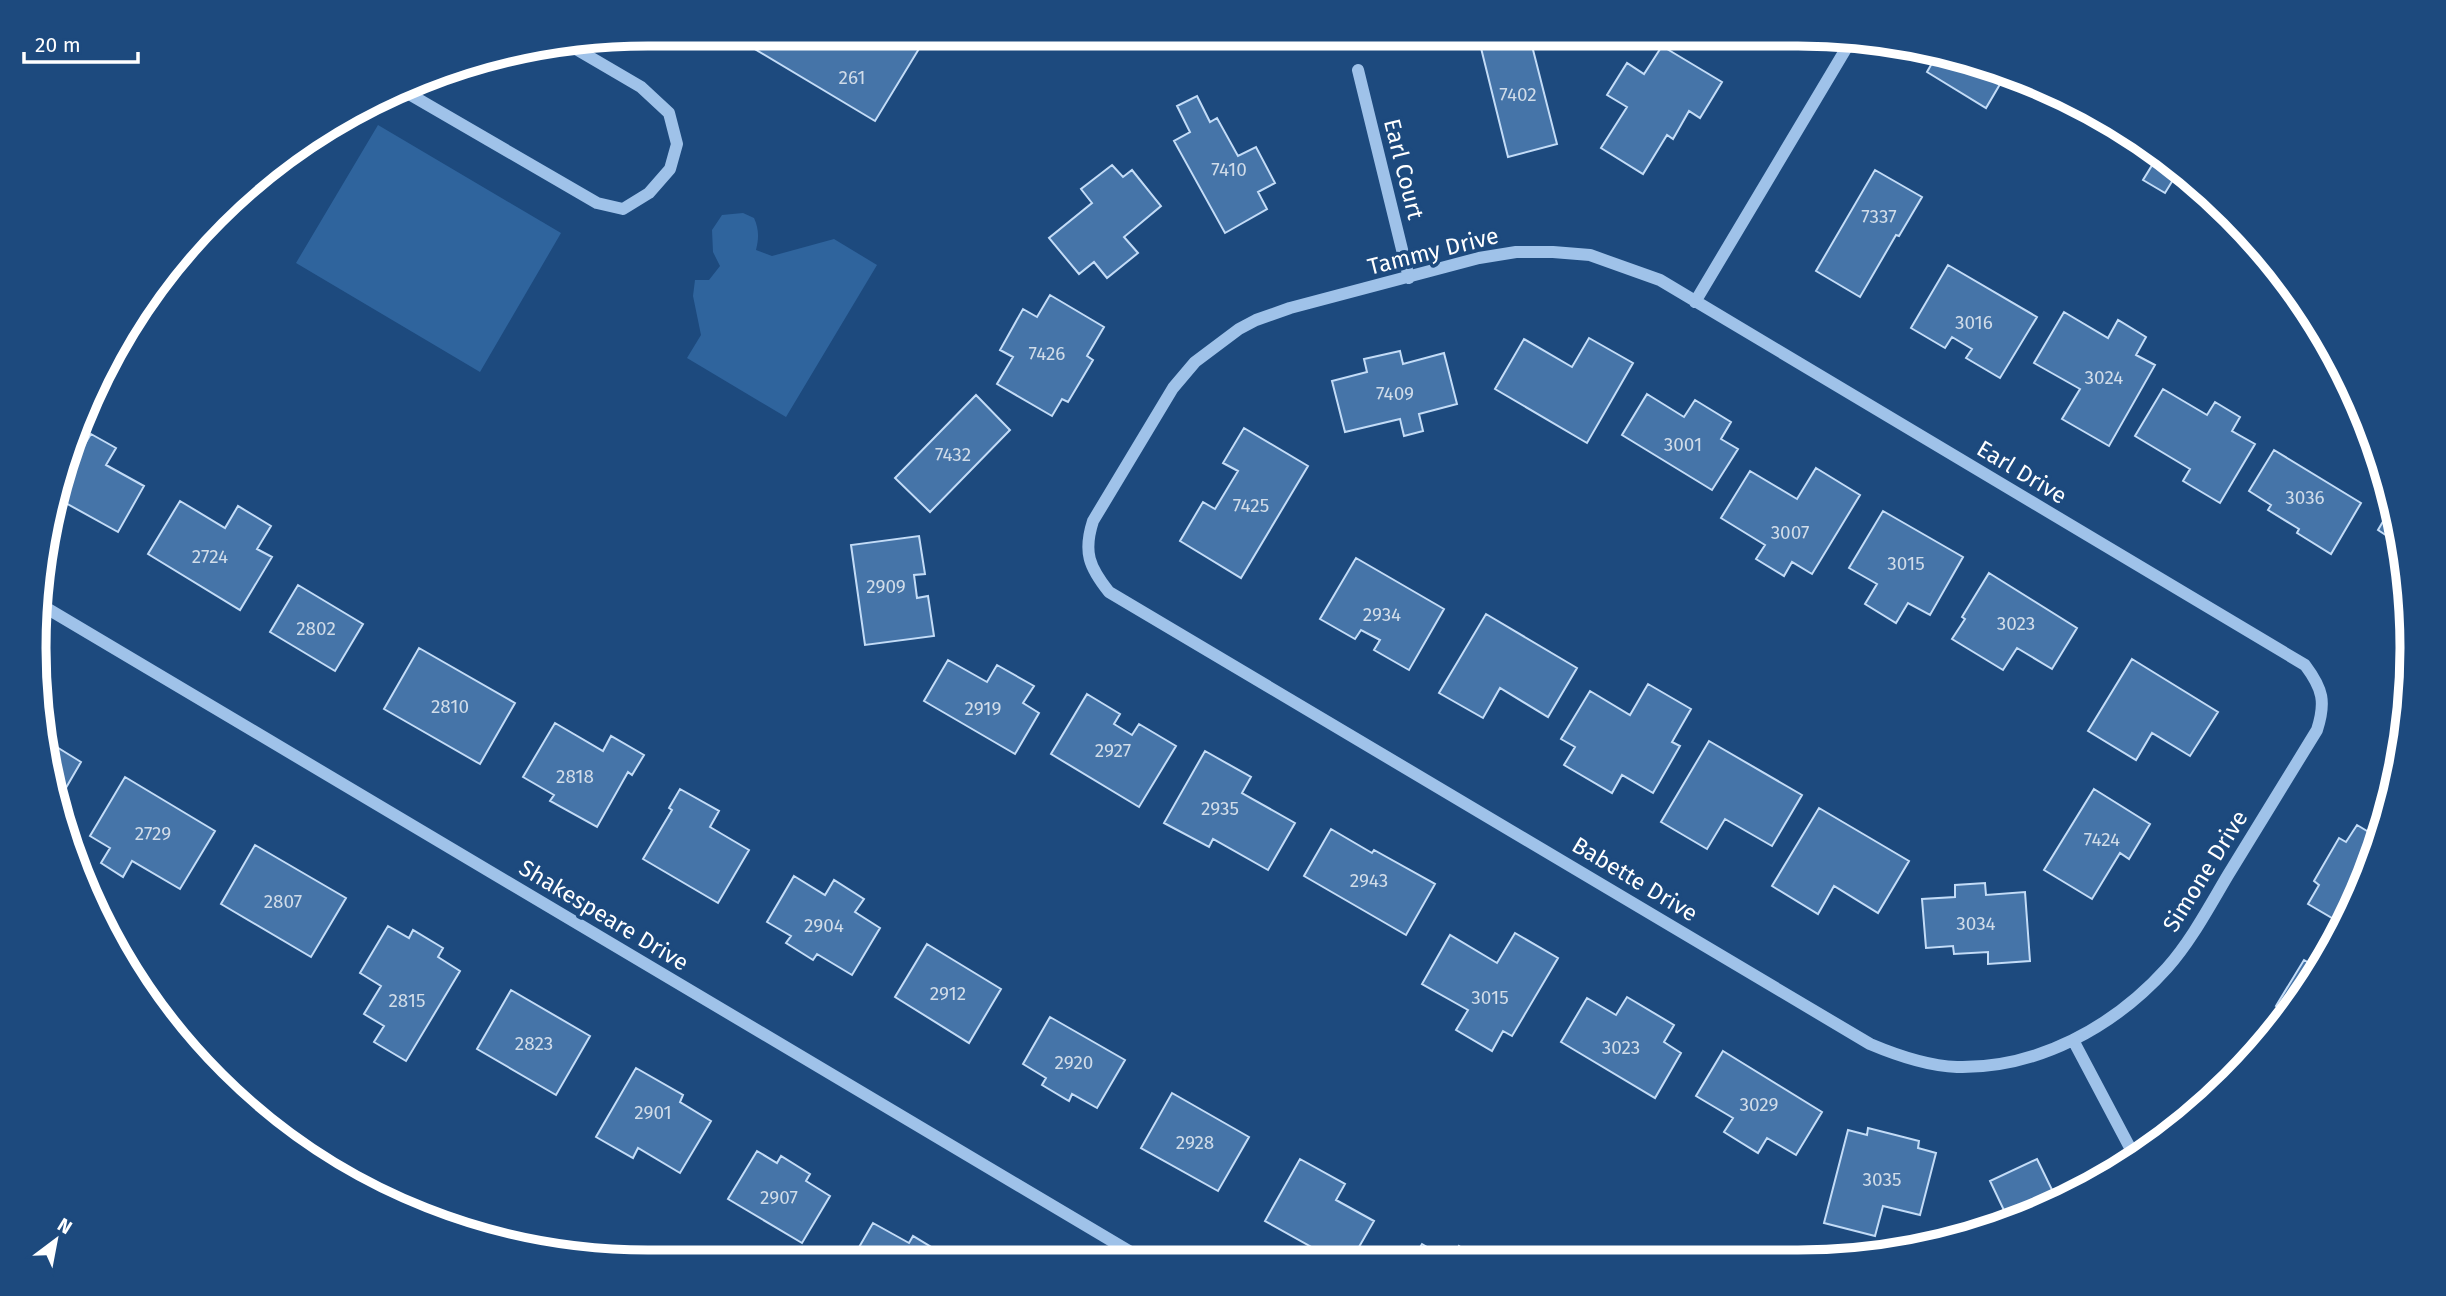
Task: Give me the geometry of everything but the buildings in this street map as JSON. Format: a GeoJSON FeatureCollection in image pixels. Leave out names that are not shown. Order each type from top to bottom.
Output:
{"type":"FeatureCollection","features":[{"type":"Feature","properties":{"kind":"street"},"geometry":{"type":"LineString","coordinates":[[1695,302],[1846,48]]}},
{"type":"Feature","properties":{"kind":"street"},"geometry":{"type":"LineString","coordinates":[[410,94],[597,203],[624,209],[649,193],[670,169],[677,144],[670,113],[641,87],[578,50]]}},
{"type":"Feature","properties":{"kind":"street","name":"Earl Court"},"geometry":{"type":"LineString","coordinates":[[1358,70],[1409,278]]}},
{"type":"Feature","properties":{"kind":"street","name":"Tammy Drive"},"geometry":{"type":"LineString","coordinates":[[1090,563],[1088,538],[1093,521],[1161,404],[1195,362],[1224,340],[1264,317],[1479,258],[1516,252],[1590,255],[1643,272],[1695,302]]}},
{"type":"Feature","properties":{"kind":"street","name":"Earl Drive"},"geometry":{"type":"LineString","coordinates":[[1695,302],[2305,665],[2316,679],[2319,688]]}},
{"type":"Feature","properties":{"kind":"street","name":"Babette Drive"},"geometry":{"type":"LineString","coordinates":[[1090,563],[1093,572],[1108,592],[1870,1044],[1904,1056],[1958,1067],[2013,1062],[2073,1040]]}},
{"type":"Feature","properties":{"kind":"street","name":"Shakespeare Drive"},"geometry":{"type":"LineString","coordinates":[[47,608],[1127,1250]]}},
{"type":"Feature","properties":{"kind":"street","name":"Simone Drive"},"geometry":{"type":"LineString","coordinates":[[2073,1040],[2131,1003],[2168,967],[2188,940],[2316,730],[2323,703],[2319,688]]}},
{"type":"Feature","properties":{"kind":"street"},"geometry":{"type":"LineString","coordinates":[[2073,1040],[2131,1150]]}},
{"type":"Feature","properties":{"kind":"shaded area"},"geometry":{"type":"Polygon","coordinates":[[[378,125],[561,233],[480,372],[296,263],[378,125]]]}},
{"type":"Feature","properties":{"kind":"shaded area"},"geometry":{"type":"Polygon","coordinates":[[[743,213],[754,218],[756,222],[756,250],[772,256],[834,239],[877,265],[786,417],[687,358],[701,335],[693,296],[695,280],[709,280],[720,266],[713,252],[712,230],[722,215],[743,213]]]}}]}
